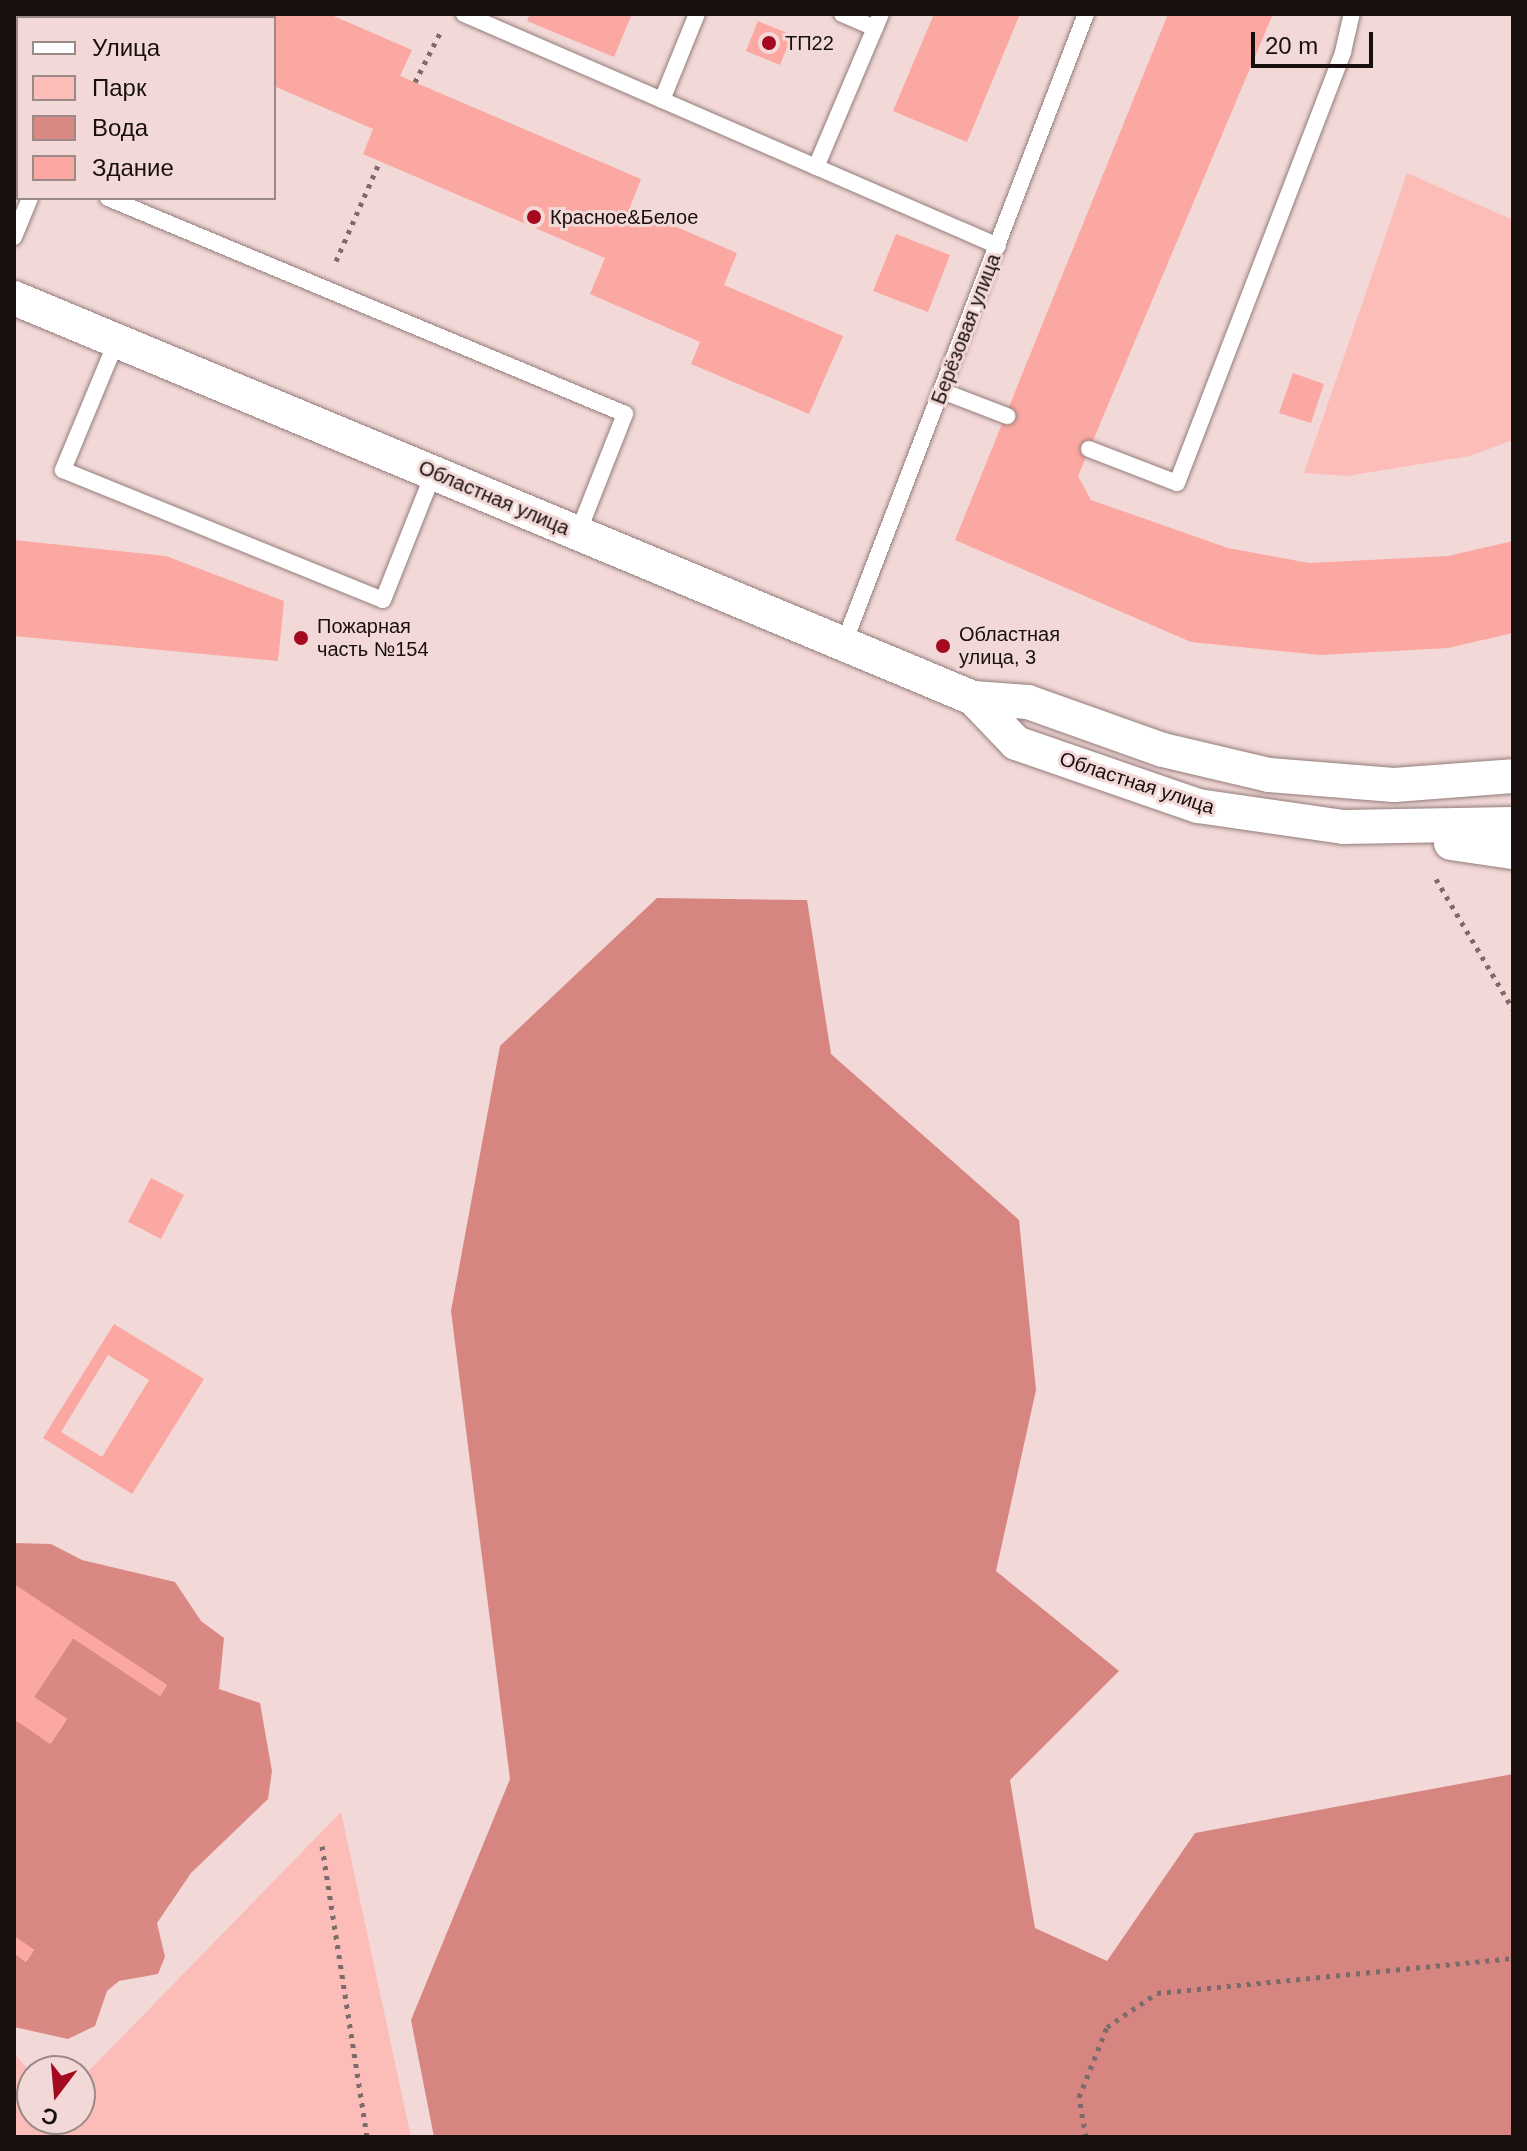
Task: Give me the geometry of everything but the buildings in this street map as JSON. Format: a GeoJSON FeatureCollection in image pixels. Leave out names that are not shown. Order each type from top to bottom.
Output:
{"type":"FeatureCollection","features":[{"type":"Feature","properties":{"kind":"street","name":"Областная улица"},"geometry":{"type":"LineString","coordinates":[[14,298],[973,698],[1028,702],[1163,750],[1269,775],[1394,785],[1513,776]]}},
{"type":"Feature","properties":{"kind":"street","name":"Областная улица"},"geometry":{"type":"LineString","coordinates":[[973,698],[1016,743],[1198,806],[1343,827],[1513,824]]}},
{"type":"Feature","properties":{"kind":"street"},"geometry":{"type":"LineString","coordinates":[[1343,827],[1513,852]]}},
{"type":"Feature","properties":{"kind":"lane"},"geometry":{"type":"LineString","coordinates":[[464,14],[998,246]]}},
{"type":"Feature","properties":{"kind":"lane"},"geometry":{"type":"LineString","coordinates":[[662,100],[697,14]]}},
{"type":"Feature","properties":{"kind":"lane"},"geometry":{"type":"LineString","coordinates":[[816,167],[878,21],[842,14]]}},
{"type":"Feature","properties":{"kind":"lane","name":"Берёзовая улица"},"geometry":{"type":"LineString","coordinates":[[844,643],[1086,14]]}},
{"type":"Feature","properties":{"kind":"lane"},"geometry":{"type":"LineString","coordinates":[[1089,449],[1177,483],[1343,52],[1352,14]]}},
{"type":"Feature","properties":{"kind":"lane"},"geometry":{"type":"LineString","coordinates":[[14,237],[29,200]]}},
{"type":"Feature","properties":{"kind":"lane"},"geometry":{"type":"LineString","coordinates":[[113,200],[625,414],[578,533]]}},
{"type":"Feature","properties":{"kind":"lane"},"geometry":{"type":"LineString","coordinates":[[117,340],[63,470],[383,600],[434,472]]}},
{"type":"Feature","properties":{"kind":"lane"},"geometry":{"type":"LineString","coordinates":[[942,391],[1007,416]]}},
{"type":"Feature","properties":{"kind":"path"},"geometry":{"type":"LineString","coordinates":[[415,82],[450,14]]}},
{"type":"Feature","properties":{"kind":"path"},"geometry":{"type":"LineString","coordinates":[[325,288],[380,161]]}},
{"type":"Feature","properties":{"kind":"path"},"geometry":{"type":"LineString","coordinates":[[1431,871],[1513,1009]]}},
{"type":"Feature","properties":{"kind":"path"},"geometry":{"type":"LineString","coordinates":[[322,1846],[367,2137]]}},
{"type":"Feature","properties":{"kind":"path"},"geometry":{"type":"LineString","coordinates":[[1086,2137],[1079,2097],[1107,2027],[1157,1993],[1513,1958]]}},
{"type":"Feature","properties":{"kind":"green space"},"geometry":{"type":"Polygon","coordinates":[[[1407,173],[1513,220],[1513,440],[1470,456],[1347,476],[1304,473],[1407,173]]]}},
{"type":"Feature","properties":{"kind":"green space"},"geometry":{"type":"Polygon","coordinates":[[[341,1812],[411,2137],[14,2137],[14,2052],[16,2135],[96,2135],[96,2064],[341,1812]]]}},
{"type":"Feature","properties":{"kind":"shaded area"},"geometry":{"type":"Polygon","coordinates":[[[657,898],[807,900],[831,1054],[1019,1220],[1036,1390],[996,1571],[1119,1671],[1010,1780],[1035,1928],[1107,1961],[1195,1833],[1513,1774],[1513,2137],[434,2137],[411,2020],[510,1779],[451,1311],[500,1046],[657,898]]]}},
{"type":"Feature","properties":{"kind":"water"},"geometry":{"type":"Polygon","coordinates":[[[14,1543],[51,1544],[82,1560],[175,1582],[201,1621],[224,1638],[219,1689],[260,1703],[272,1771],[268,1799],[191,1873],[157,1923],[165,1957],[158,1974],[119,1981],[107,1991],[95,2026],[68,2039],[14,2027],[14,1953],[26,1962],[34,1950],[14,1936],[14,1719],[51,1743],[67,1719],[34,1697],[73,1638],[160,1696],[167,1685],[14,1585],[14,1543]]]}},
{"type":"Feature","properties":{"kind":"place","name":"ТП22"},"geometry":{"type":"Point","coordinates":[769,43]}},
{"type":"Feature","properties":{"kind":"place","name":"Красное&Белое"},"geometry":{"type":"Point","coordinates":[534,217]}},
{"type":"Feature","properties":{"kind":"place","name":"Пожарная часть №154"},"geometry":{"type":"Point","coordinates":[301,638]}},
{"type":"Feature","properties":{"kind":"place","name":"Областная улица, 3"},"geometry":{"type":"Point","coordinates":[943,646]}}]}
